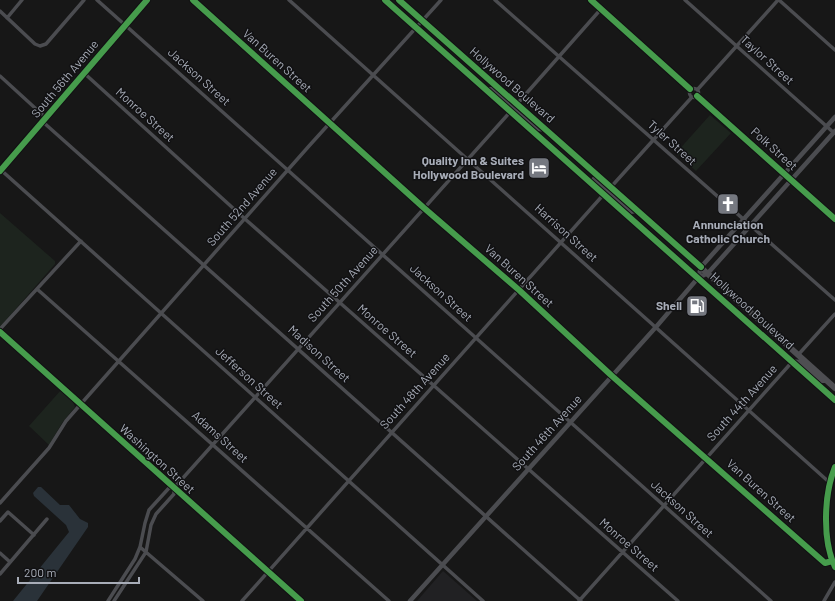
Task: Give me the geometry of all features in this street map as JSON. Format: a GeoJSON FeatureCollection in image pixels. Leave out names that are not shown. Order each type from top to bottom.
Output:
{"type":"FeatureCollection","features":[{"type":"Feature","properties":{"kind":"highway","name":"Hollywood Boulevard"},"geometry":{"type":"LineString","coordinates":[[385,0],[420,25],[517,104],[835,388]]}},
{"type":"Feature","properties":{"kind":"highway","name":"Hollywood Boulevard"},"geometry":{"type":"LineString","coordinates":[[399,0],[420,25],[486,90],[835,400]]}},
{"type":"Feature","properties":{"kind":"highway"},"geometry":{"type":"LineString","coordinates":[[486,90],[494,90],[512,105],[517,104]]}},
{"type":"Feature","properties":{"kind":"highway"},"geometry":{"type":"LineString","coordinates":[[511,112],[516,110],[519,111],[538,128],[545,129]]}},
{"type":"Feature","properties":{"kind":"highway"},"geometry":{"type":"LineString","coordinates":[[575,169],[581,169],[603,187],[611,187]]}},
{"type":"Feature","properties":{"kind":"highway"},"geometry":{"type":"LineString","coordinates":[[604,194],[607,193],[614,196],[631,211],[637,210]]}},
{"type":"Feature","properties":{"kind":"highway"},"geometry":{"type":"LineString","coordinates":[[758,332],[769,336],[790,355],[798,355]]}},
{"type":"Feature","properties":{"kind":"highway"},"geometry":{"type":"LineString","coordinates":[[792,362],[800,363],[819,380],[826,380]]}},
{"type":"Feature","properties":{"kind":"street"},"geometry":{"type":"LineString","coordinates":[[7,18],[22,0]]}},
{"type":"Feature","properties":{"kind":"street"},"geometry":{"type":"LineString","coordinates":[[0,11],[35,44],[40,46],[46,44],[84,0]]}},
{"type":"Feature","properties":{"kind":"street","name":"Jackson Street"},"geometry":{"type":"LineString","coordinates":[[97,0],[771,601]]}},
{"type":"Feature","properties":{"kind":"street","name":"South 56th Avenue"},"geometry":{"type":"LineString","coordinates":[[1,168],[45,120],[125,24],[147,0]]}},
{"type":"Feature","properties":{"kind":"street","name":"Van Buren Street"},"geometry":{"type":"LineString","coordinates":[[193,0],[424,208],[519,290],[612,376],[825,563],[832,561]]}},
{"type":"Feature","properties":{"kind":"street","name":"Harrison Street"},"geometry":{"type":"LineString","coordinates":[[289,0],[829,482]]}},
{"type":"Feature","properties":{"kind":"street","name":"South 52nd Avenue"},"geometry":{"type":"LineString","coordinates":[[0,503],[49,448],[66,421],[80,405],[245,218],[441,0]]}},
{"type":"Feature","properties":{"kind":"street","name":"Tyler Street"},"geometry":{"type":"LineString","coordinates":[[495,0],[835,300]]}},
{"type":"Feature","properties":{"kind":"street"},"geometry":{"type":"LineString","coordinates":[[591,0],[690,90],[689,93],[692,97]]}},
{"type":"Feature","properties":{"kind":"street","name":"Taylor Street"},"geometry":{"type":"LineString","coordinates":[[685,0],[826,126],[835,132]]}},
{"type":"Feature","properties":{"kind":"street"},"geometry":{"type":"LineString","coordinates":[[611,187],[692,97],[697,96],[698,90],[778,0],[835,50]]}},
{"type":"Feature","properties":{"kind":"street"},"geometry":{"type":"LineString","coordinates":[[517,104],[600,9]]}},
{"type":"Feature","properties":{"kind":"street","name":"Monroe Street"},"geometry":{"type":"LineString","coordinates":[[84,73],[340,303],[678,601]]}},
{"type":"Feature","properties":{"kind":"street","name":"Madison Street"},"geometry":{"type":"LineString","coordinates":[[0,76],[45,120],[204,265],[580,601]]}},
{"type":"Feature","properties":{"kind":"street"},"geometry":{"type":"LineString","coordinates":[[690,90],[695,88],[698,90]]}},
{"type":"Feature","properties":{"kind":"street","name":"Polk Street"},"geometry":{"type":"LineString","coordinates":[[697,96],[792,179],[835,219]]}},
{"type":"Feature","properties":{"kind":"street","name":"South 50th Avenue"},"geometry":{"type":"LineString","coordinates":[[174,488],[511,112]]}},
{"type":"Feature","properties":{"kind":"street"},"geometry":{"type":"LineString","coordinates":[[698,278],[701,267],[835,116]]}},
{"type":"Feature","properties":{"kind":"street"},"geometry":{"type":"LineString","coordinates":[[698,278],[708,273],[835,132]]}},
{"type":"Feature","properties":{"kind":"street","name":"Jefferson Street"},"geometry":{"type":"LineString","coordinates":[[1,168],[483,601]]}},
{"type":"Feature","properties":{"kind":"street","name":"South 48th Avenue"},"geometry":{"type":"LineString","coordinates":[[242,601],[348,480],[392,433],[604,194]]}},
{"type":"Feature","properties":{"kind":"street"},"geometry":{"type":"LineString","coordinates":[[0,333],[1,328],[81,241]]}},
{"type":"Feature","properties":{"kind":"street","name":"South 46th Avenue"},"geometry":{"type":"LineString","coordinates":[[410,601],[656,327],[698,278]]}},
{"type":"Feature","properties":{"kind":"street","name":"Adams Street"},"geometry":{"type":"LineString","coordinates":[[37,289],[389,601]]}},
{"type":"Feature","properties":{"kind":"street"},"geometry":{"type":"LineString","coordinates":[[798,355],[835,314]]}},
{"type":"Feature","properties":{"kind":"street","name":"Washington Street"},"geometry":{"type":"LineString","coordinates":[[0,333],[301,601]]}},
{"type":"Feature","properties":{"kind":"street","name":"South 44th Avenue"},"geometry":{"type":"LineString","coordinates":[[580,601],[748,409],[792,362]]}},
{"type":"Feature","properties":{"kind":"street"},"geometry":{"type":"LineString","coordinates":[[835,466],[829,482],[827,516],[828,541],[832,561],[835,567]]}},
{"type":"Feature","properties":{"kind":"street"},"geometry":{"type":"LineString","coordinates":[[108,601],[135,559],[140,547],[144,523],[149,510],[169,488],[174,488],[174,494],[156,514],[151,525],[146,552],[114,601]]}},
{"type":"Feature","properties":{"kind":"street"},"geometry":{"type":"LineString","coordinates":[[0,521],[8,512],[34,535]]}},
{"type":"Feature","properties":{"kind":"street"},"geometry":{"type":"LineString","coordinates":[[0,574],[47,519]]}},
{"type":"Feature","properties":{"kind":"street"},"geometry":{"type":"LineString","coordinates":[[140,547],[203,601]]}},
{"type":"Feature","properties":{"kind":"street"},"geometry":{"type":"LineString","coordinates":[[0,553],[10,562]]}},
{"type":"Feature","properties":{"kind":"street"},"geometry":{"type":"LineString","coordinates":[[824,601],[835,582]]}},
{"type":"Feature","properties":{"kind":"shaded area"},"geometry":{"type":"Polygon","coordinates":[[[710,115],[731,133],[696,171],[676,153],[710,115]]]}},
{"type":"Feature","properties":{"kind":"shaded area"},"geometry":{"type":"Polygon","coordinates":[[[0,213],[55,261],[55,264],[0,327],[0,213]]]}},
{"type":"Feature","properties":{"kind":"shaded area"},"geometry":{"type":"Polygon","coordinates":[[[61,390],[73,402],[75,407],[62,423],[49,445],[29,426],[61,390]]]}},
{"type":"Feature","properties":{"kind":"shaded area"},"geometry":{"type":"Polygon","coordinates":[[[38,487],[41,487],[60,505],[69,505],[80,519],[88,523],[88,527],[37,601],[13,601],[69,532],[66,525],[34,496],[33,493],[38,487]]]}},
{"type":"Feature","properties":{"kind":"shaded area"},"geometry":{"type":"Polygon","coordinates":[[[443,571],[477,601],[417,601],[443,571]]]}},
{"type":"Feature","properties":{"kind":"cycle path"},"geometry":{"type":"LineString","coordinates":[[0,171],[147,0]]}},
{"type":"Feature","properties":{"kind":"cycle path"},"geometry":{"type":"LineString","coordinates":[[193,0],[424,208],[519,290],[612,376],[825,563],[832,561]]}},
{"type":"Feature","properties":{"kind":"cycle path"},"geometry":{"type":"LineString","coordinates":[[385,0],[835,400]]}},
{"type":"Feature","properties":{"kind":"cycle path"},"geometry":{"type":"LineString","coordinates":[[399,0],[701,267]]}},
{"type":"Feature","properties":{"kind":"cycle path"},"geometry":{"type":"LineString","coordinates":[[591,0],[690,89]]}},
{"type":"Feature","properties":{"kind":"cycle path"},"geometry":{"type":"LineString","coordinates":[[697,96],[835,219]]}},
{"type":"Feature","properties":{"kind":"cycle path"},"geometry":{"type":"LineString","coordinates":[[0,332],[301,601]]}},
{"type":"Feature","properties":{"kind":"cycle path"},"geometry":{"type":"LineString","coordinates":[[835,467],[831,478],[826,517],[828,544],[835,567]]}},
{"type":"Feature","properties":{"kind":"place","name":"Quality Inn & Suites Hollywood Boulevard"},"geometry":{"type":"Point","coordinates":[539,168]}},
{"type":"Feature","properties":{"kind":"place","name":"Annunciation Catholic Church"},"geometry":{"type":"Point","coordinates":[728,204]}},
{"type":"Feature","properties":{"kind":"place","name":"Shell"},"geometry":{"type":"Point","coordinates":[697,306]}}]}
